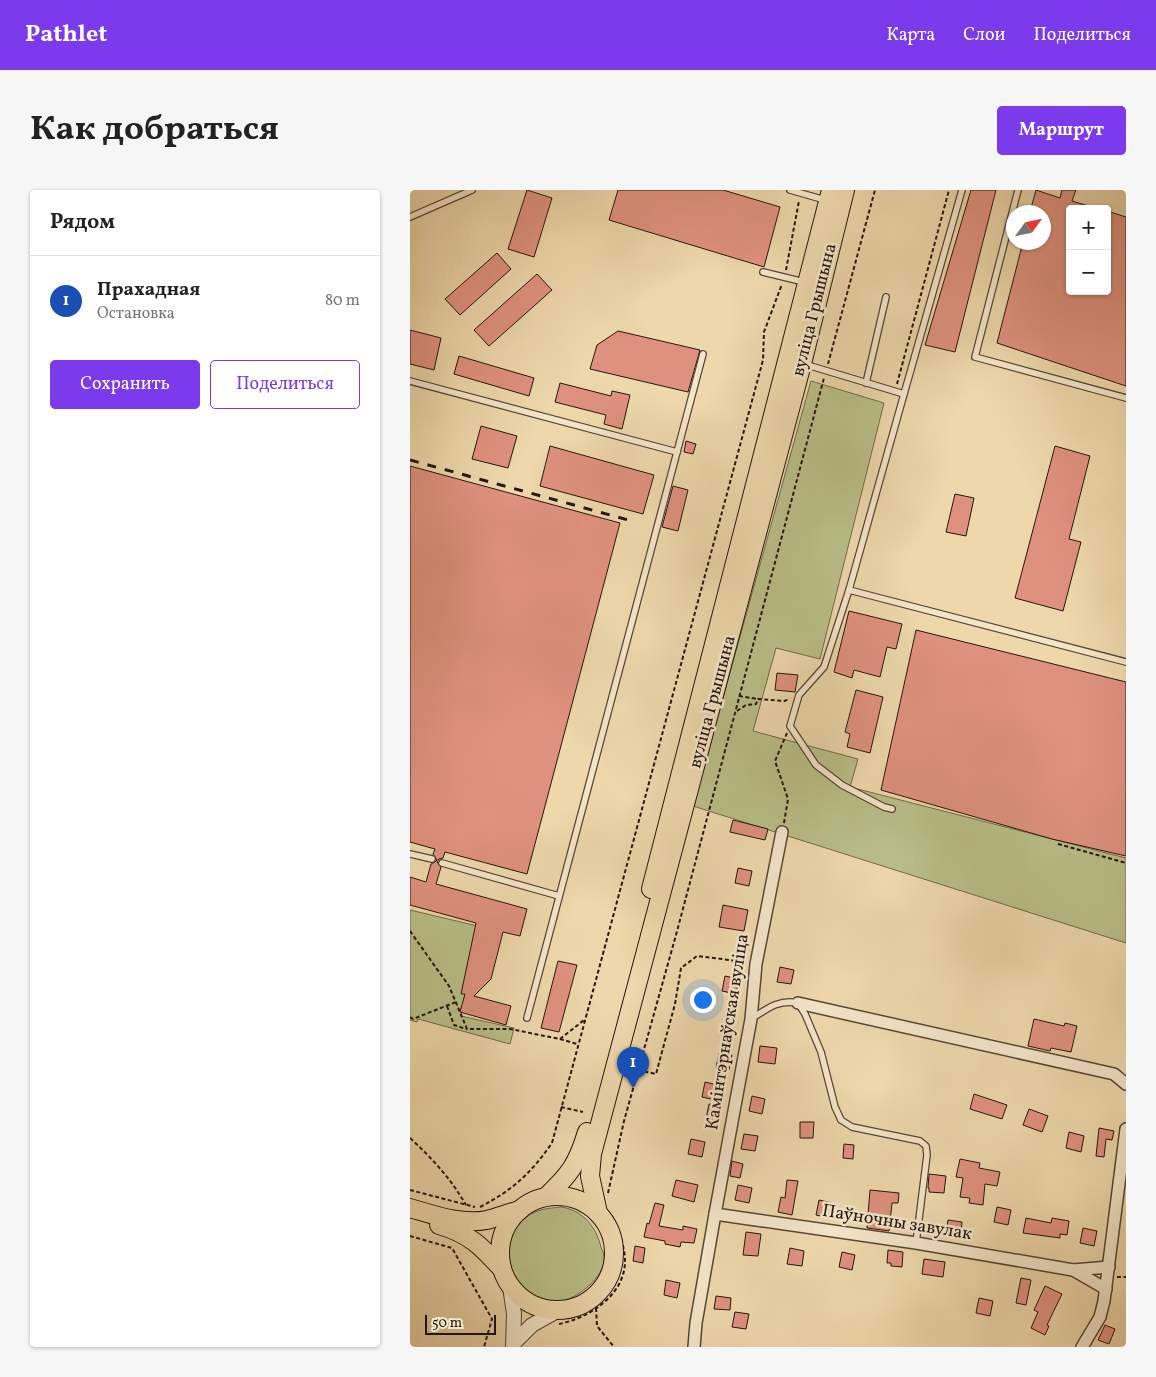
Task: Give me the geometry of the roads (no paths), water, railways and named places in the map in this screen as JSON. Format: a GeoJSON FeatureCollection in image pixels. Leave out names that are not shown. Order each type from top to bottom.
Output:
{"type":"FeatureCollection","features":[{"type":"Feature","properties":{"kind":"main road","name":"вуліца Грышына"},"geometry":{"type":"LineString","coordinates":[[604,1212],[590,1176],[592,1154],[837,196]]}},
{"type":"Feature","properties":{"kind":"main road","name":"вуліца Грышына"},"geometry":{"type":"LineString","coordinates":[[546,1197],[572,1169],[582,1150],[794,362]]}},
{"type":"Feature","properties":{"kind":"main road"},"geometry":{"type":"LineString","coordinates":[[410,1208],[460,1221],[485,1220],[520,1210],[536,1200],[546,1197],[555,1196],[574,1199],[604,1212],[612,1237],[614,1256],[610,1274],[606,1283],[594,1297],[557,1317],[550,1310],[532,1304],[516,1294],[502,1269],[478,1243],[456,1230],[410,1217]]}},
{"type":"Feature","properties":{"kind":"main road"},"geometry":{"type":"LineString","coordinates":[[502,1269],[501,1241],[508,1224],[520,1210]]}},
{"type":"Feature","properties":{"kind":"street","name":"Камінтэрнаўская вуліца"},"geometry":{"type":"LineString","coordinates":[[694,1347],[696,1323],[751,1019],[756,964],[782,832]]}},
{"type":"Feature","properties":{"kind":"street"},"geometry":{"type":"LineString","coordinates":[[798,1003],[1114,1074],[1126,1084]]}},
{"type":"Feature","properties":{"kind":"street"},"geometry":{"type":"LineString","coordinates":[[1082,1347],[1100,1317],[1106,1289],[1126,1129]]}},
{"type":"Feature","properties":{"kind":"street","name":"Паўночны завулак"},"geometry":{"type":"LineString","coordinates":[[715,1214],[916,1243],[1073,1270],[1108,1271]]}},
{"type":"Feature","properties":{"kind":"street","name":"Паўночны завулак"},"geometry":{"type":"LineString","coordinates":[[1073,1270],[1106,1289]]}},
{"type":"Feature","properties":{"kind":"street"},"geometry":{"type":"LineString","coordinates":[[510,1286],[514,1314],[514,1345]]}},
{"type":"Feature","properties":{"kind":"street"},"geometry":{"type":"LineString","coordinates":[[514,1345],[532,1325],[557,1317]]}},
{"type":"Feature","properties":{"kind":"lane"},"geometry":{"type":"LineString","coordinates":[[410,216],[472,190]]}},
{"type":"Feature","properties":{"kind":"lane"},"geometry":{"type":"LineString","coordinates":[[790,190],[801,193],[837,196]]}},
{"type":"Feature","properties":{"kind":"lane"},"geometry":{"type":"LineString","coordinates":[[892,809],[884,807],[842,785],[816,765],[790,726],[799,695],[824,667],[848,590],[962,190]]}},
{"type":"Feature","properties":{"kind":"lane"},"geometry":{"type":"LineString","coordinates":[[1018,190],[975,357],[1126,398]]}},
{"type":"Feature","properties":{"kind":"lane"},"geometry":{"type":"LineString","coordinates":[[762,272],[814,285]]}},
{"type":"Feature","properties":{"kind":"lane"},"geometry":{"type":"LineString","coordinates":[[866,383],[886,297]]}},
{"type":"Feature","properties":{"kind":"lane"},"geometry":{"type":"LineString","coordinates":[[527,1018],[703,354]]}},
{"type":"Feature","properties":{"kind":"lane"},"geometry":{"type":"LineString","coordinates":[[794,362],[904,394]]}},
{"type":"Feature","properties":{"kind":"lane"},"geometry":{"type":"LineString","coordinates":[[410,381],[677,452]]}},
{"type":"Feature","properties":{"kind":"lane"},"geometry":{"type":"LineString","coordinates":[[848,590],[1126,662]]}},
{"type":"Feature","properties":{"kind":"lane"},"geometry":{"type":"LineString","coordinates":[[410,854],[432,860]]}},
{"type":"Feature","properties":{"kind":"lane"},"geometry":{"type":"LineString","coordinates":[[442,863],[559,896]]}},
{"type":"Feature","properties":{"kind":"lane"},"geometry":{"type":"LineString","coordinates":[[751,1019],[780,1002],[798,1003],[805,1014],[821,1052],[835,1107],[841,1120],[852,1127],[920,1141],[926,1146],[927,1155],[916,1243]]}},
{"type":"Feature","properties":{"kind":"railway"},"geometry":{"type":"LineString","coordinates":[[410,460],[632,521]]}},
{"type":"Feature","properties":{"kind":"place","name":"Прахадная"},"geometry":{"type":"Point","coordinates":[633,1088]}}]}
